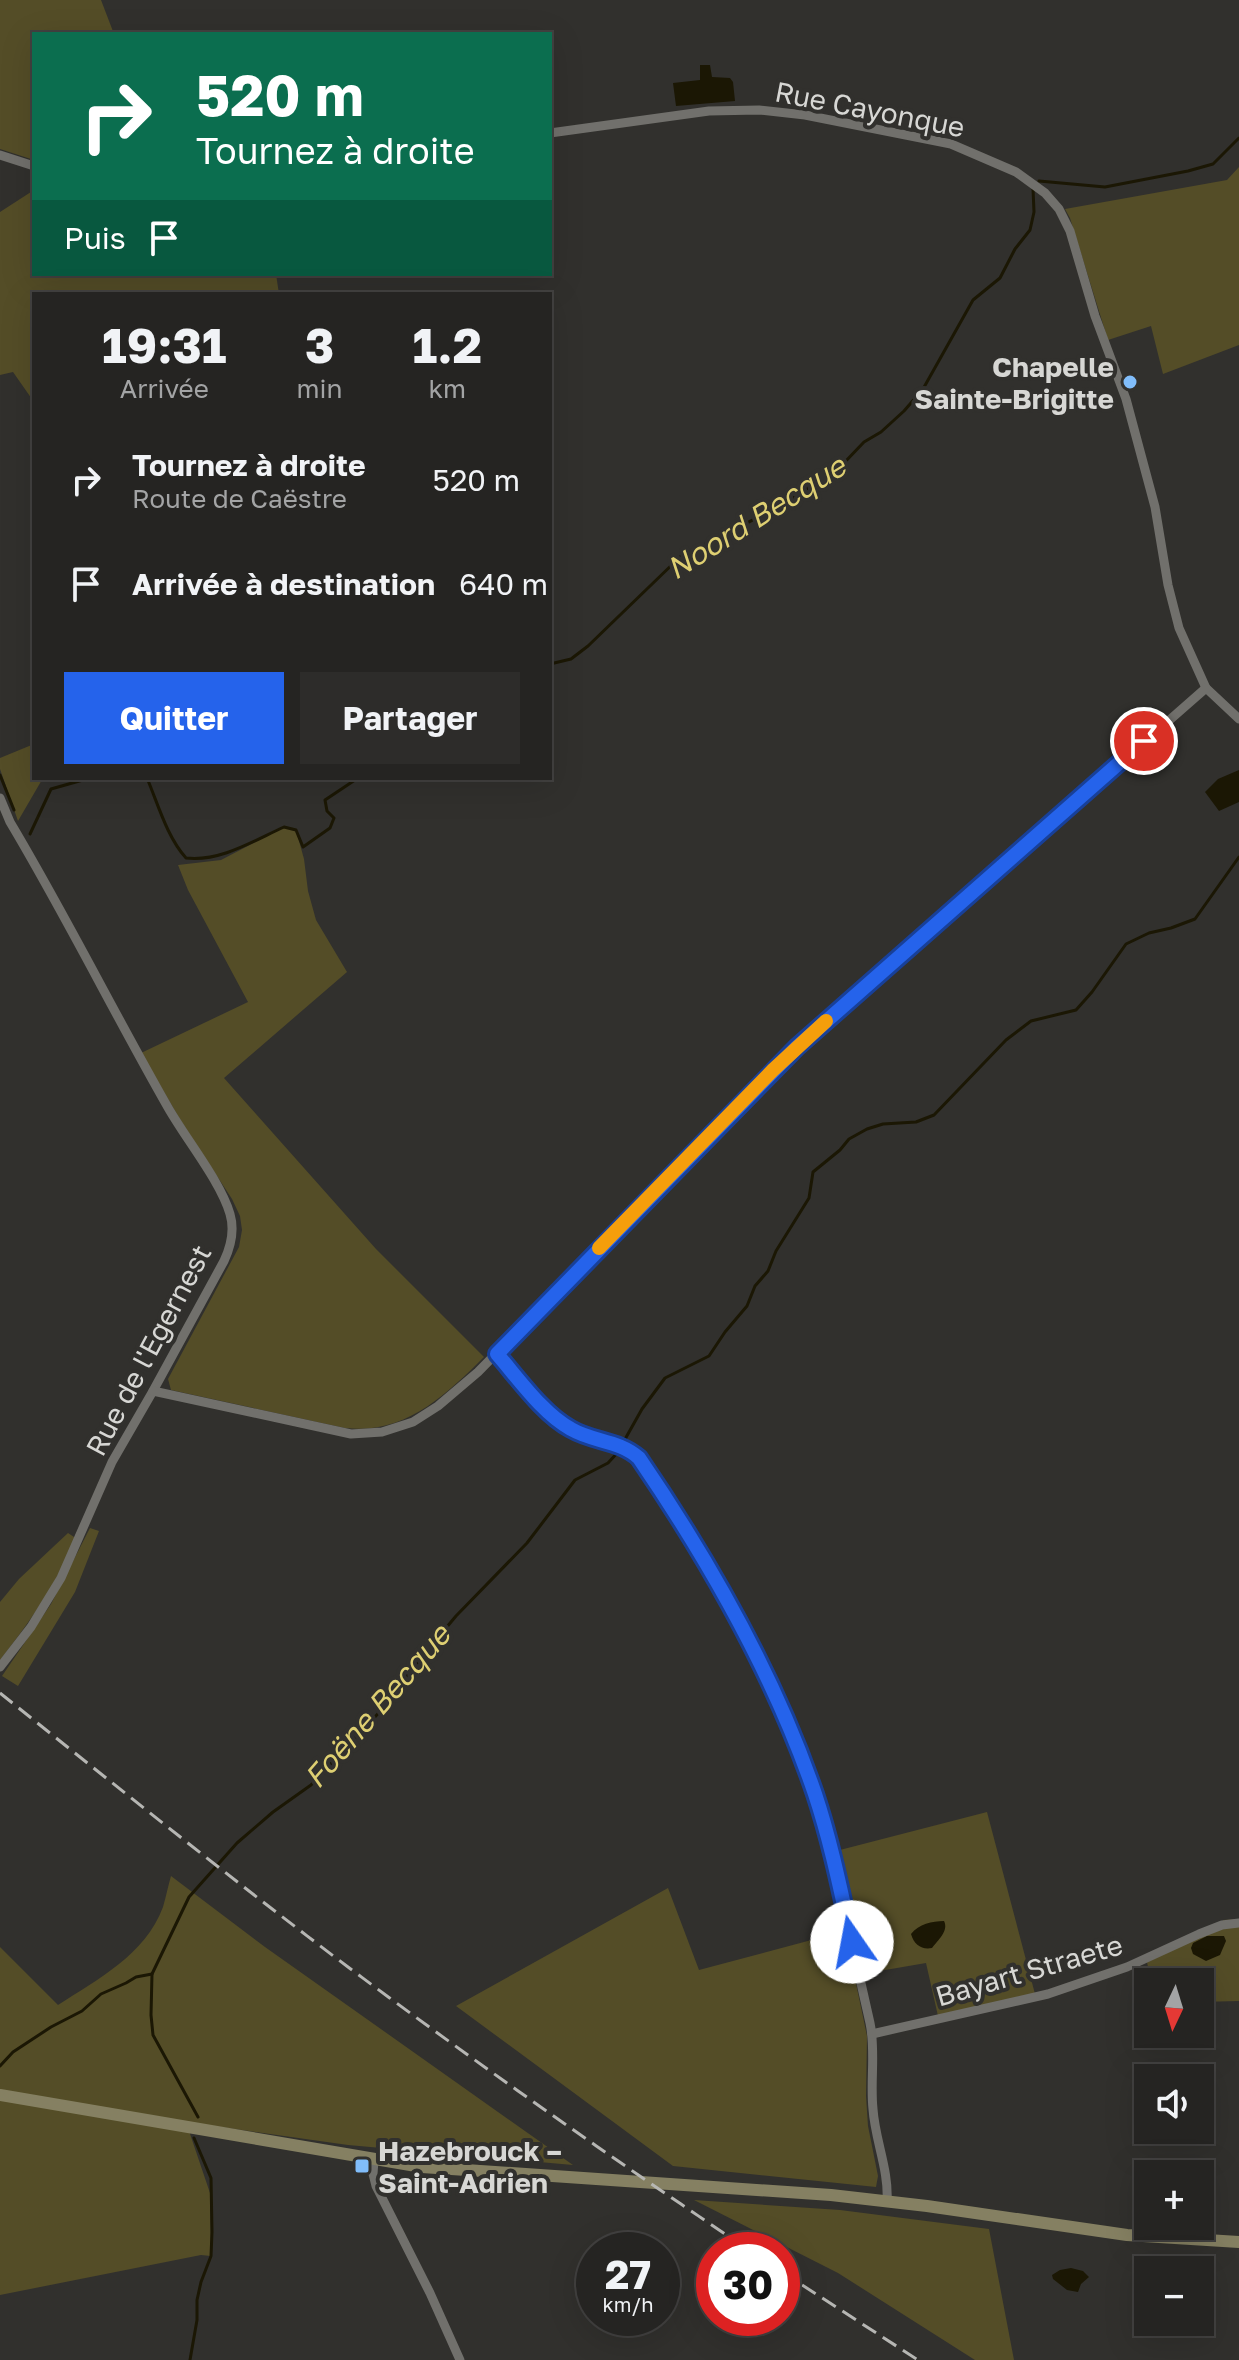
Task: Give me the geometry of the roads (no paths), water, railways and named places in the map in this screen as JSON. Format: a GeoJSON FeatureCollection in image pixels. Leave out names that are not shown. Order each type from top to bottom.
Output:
{"type":"FeatureCollection","features":[{"type":"Feature","properties":{"kind":"main road"},"geometry":{"type":"LineString","coordinates":[[0,2095],[374,2160],[483,2173],[887,2201],[1127,2235],[1239,2242]]}},
{"type":"Feature","properties":{"kind":"street","name":"Rue Cayonque"},"geometry":{"type":"LineString","coordinates":[[552,133],[709,111],[741,109],[781,112],[944,142],[980,155],[1032,182],[1045,193],[1059,209],[1073,239],[1092,307],[1126,399],[1157,517],[1174,611],[1206,688]]}},
{"type":"Feature","properties":{"kind":"street"},"geometry":{"type":"LineString","coordinates":[[0,155],[32,165]]}},
{"type":"Feature","properties":{"kind":"street"},"geometry":{"type":"LineString","coordinates":[[153,1391],[334,1431],[374,1434],[406,1425],[426,1415],[497,1354],[808,1037],[1206,688],[1239,719]]}},
{"type":"Feature","properties":{"kind":"street","name":"Rue de l'Egernest"},"geometry":{"type":"LineString","coordinates":[[0,798],[10,822],[122,1026],[172,1115],[220,1191],[231,1216],[232,1232],[227,1254],[112,1462],[61,1578],[31,1627],[0,1667]]}},
{"type":"Feature","properties":{"kind":"street"},"geometry":{"type":"LineString","coordinates":[[497,1354],[563,1424],[580,1434],[622,1446],[639,1458],[723,1591],[785,1719],[814,1793],[835,1865],[872,2034],[872,2107],[887,2201]]}},
{"type":"Feature","properties":{"kind":"street","name":"Bayart Straete"},"geometry":{"type":"LineString","coordinates":[[872,2034],[1048,1994],[1127,1967],[1207,1930],[1239,1923]]}},
{"type":"Feature","properties":{"kind":"street"},"geometry":{"type":"LineString","coordinates":[[374,2160],[373,2178],[378,2191],[460,2360]]}},
{"type":"Feature","properties":{"kind":"waterway","name":"Noord Becque"},"geometry":{"type":"LineString","coordinates":[[1039,181],[1105,187],[1188,171],[1213,164],[1239,138]]}},
{"type":"Feature","properties":{"kind":"waterway","name":"Noord Becque"},"geometry":{"type":"LineString","coordinates":[[552,664],[571,659],[588,646],[680,557],[786,503],[843,464],[864,442],[881,432],[904,411],[923,389],[973,300],[1000,278],[1015,249],[1030,230],[1034,212],[1033,189]]}},
{"type":"Feature","properties":{"kind":"waterway","name":"Noord Becque"},"geometry":{"type":"LineString","coordinates":[[0,775],[14,810]]}},
{"type":"Feature","properties":{"kind":"waterway","name":"Noord Becque"},"geometry":{"type":"LineString","coordinates":[[30,834],[51,789],[83,780]]}},
{"type":"Feature","properties":{"kind":"waterway","name":"Noord Becque"},"geometry":{"type":"LineString","coordinates":[[148,780],[168,830],[186,858],[224,854],[284,827],[296,830],[303,847],[330,828],[334,818],[327,811],[325,800],[355,780]]}},
{"type":"Feature","properties":{"kind":"waterway","name":"Foëne Becque"},"geometry":{"type":"LineString","coordinates":[[624,1441],[665,1378],[709,1356],[747,1306],[755,1286],[768,1271],[776,1251],[809,1198],[813,1172],[849,1139],[867,1129],[883,1124],[916,1122],[934,1115],[1006,1040],[1031,1021],[1076,1010],[1126,944],[1149,933],[1195,919],[1239,857]]}},
{"type":"Feature","properties":{"kind":"waterway","name":"Foëne Becque"},"geometry":{"type":"LineString","coordinates":[[198,2117],[153,2035],[151,2015],[152,1974],[189,1897],[237,1843],[311,1785],[388,1703],[456,1616],[527,1543],[575,1480],[608,1463],[619,1451]]}},
{"type":"Feature","properties":{"kind":"waterway"},"geometry":{"type":"LineString","coordinates":[[0,2066],[13,2052],[82,2011],[101,1994],[136,1977],[152,1974]]}},
{"type":"Feature","properties":{"kind":"waterway"},"geometry":{"type":"LineString","coordinates":[[190,2360],[197,2300],[211,2256],[212,2232],[211,2178],[194,2138]]}},
{"type":"Feature","properties":{"kind":"railway"},"geometry":{"type":"LineString","coordinates":[[0,1693],[348,1967],[547,2111],[722,2232]]}},
{"type":"Feature","properties":{"kind":"railway"},"geometry":{"type":"LineString","coordinates":[[800,2284],[918,2360]]}},
{"type":"Feature","properties":{"kind":"place","name":"Chapelle Sainte-Brigitte"},"geometry":{"type":"Point","coordinates":[1130,382]}},
{"type":"Feature","properties":{"kind":"place","name":"Hazebrouck – Saint-Adrien"},"geometry":{"type":"Point","coordinates":[362,2166]}}]}
